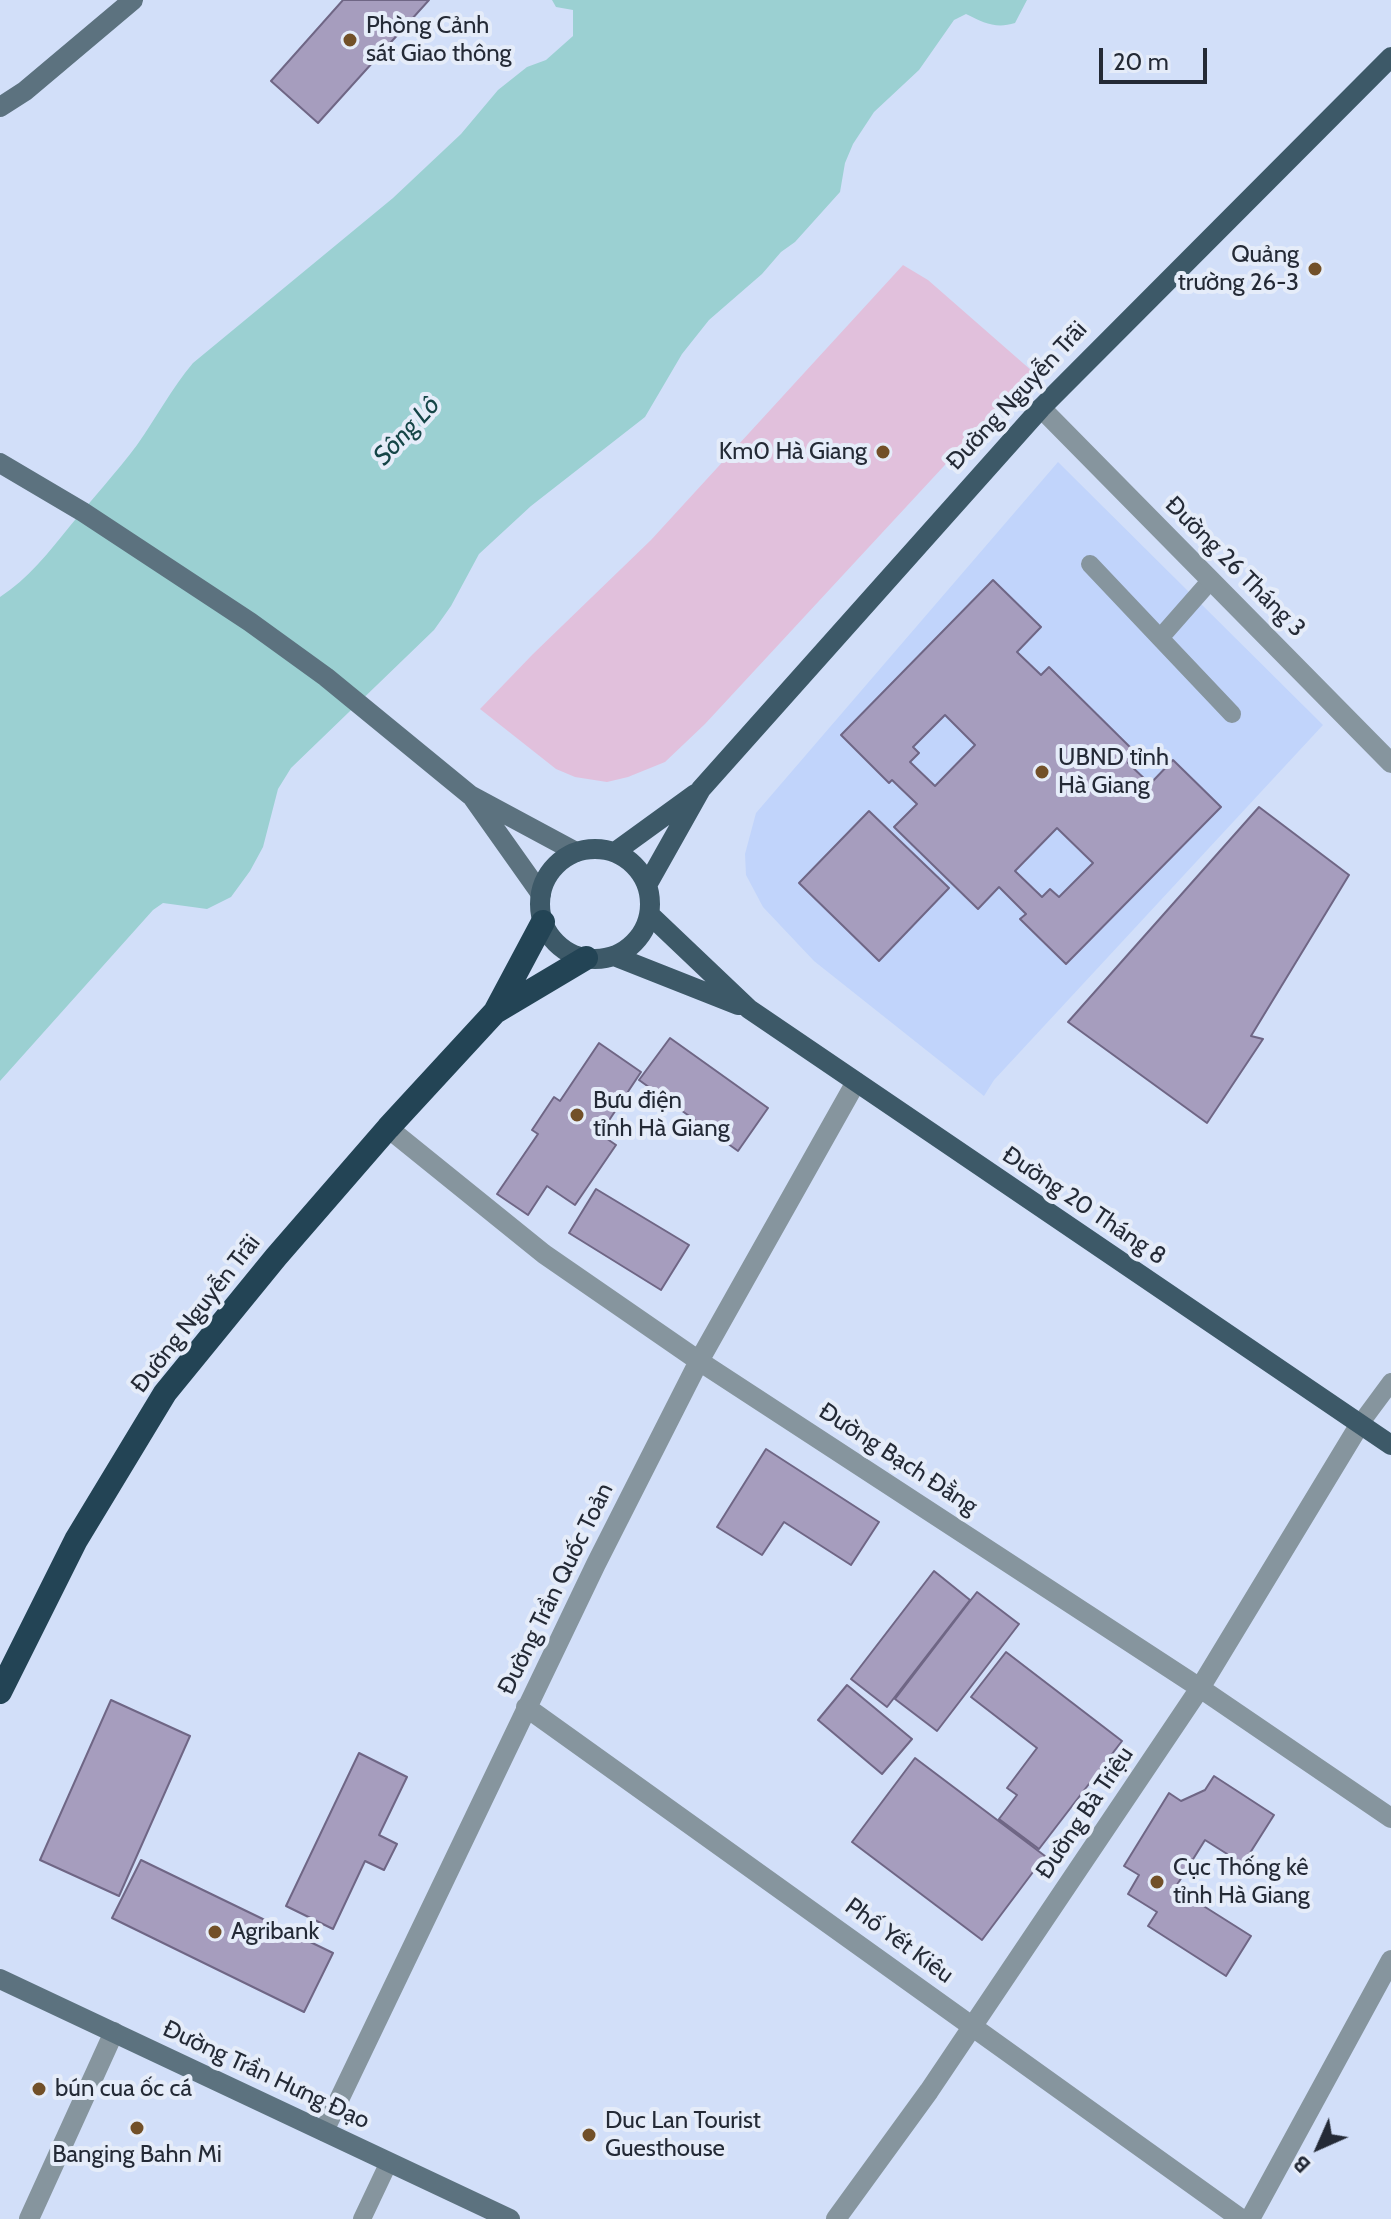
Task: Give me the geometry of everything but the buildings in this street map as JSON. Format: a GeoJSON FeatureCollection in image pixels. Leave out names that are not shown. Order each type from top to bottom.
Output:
{"type":"FeatureCollection","features":[{"type":"Feature","properties":{"kind":"highway","name":"Đường Nguyễn Trãi"},"geometry":{"type":"LineString","coordinates":[[0,1692],[76,1540],[165,1393],[276,1257],[388,1128],[495,1012],[543,922]]}},
{"type":"Feature","properties":{"kind":"highway","name":"Đường Nguyễn Trãi"},"geometry":{"type":"LineString","coordinates":[[495,1012],[586,958]]}},
{"type":"Feature","properties":{"kind":"main road","name":"Đường Nguyễn Trãi"},"geometry":{"type":"LineString","coordinates":[[615,852],[701,789],[1041,408],[1391,57]]}},
{"type":"Feature","properties":{"kind":"main road","name":"Đường Nguyễn Trãi"},"geometry":{"type":"LineString","coordinates":[[647,885],[701,789]]}},
{"type":"Feature","properties":{"kind":"main road"},"geometry":{"type":"LineString","coordinates":[[589,849],[615,852],[628,860],[647,885],[649,914],[637,940],[614,956],[586,958],[571,954],[559,946],[543,922],[541,894],[552,868],[576,852],[589,849]]}},
{"type":"Feature","properties":{"kind":"main road","name":"Đường 20 Tháng 8"},"geometry":{"type":"LineString","coordinates":[[649,914],[749,1009],[1391,1445]]}},
{"type":"Feature","properties":{"kind":"main road","name":"Đường 20 Tháng 8"},"geometry":{"type":"LineString","coordinates":[[614,956],[749,1009]]}},
{"type":"Feature","properties":{"kind":"street"},"geometry":{"type":"LineString","coordinates":[[0,107],[25,91],[133,0]]}},
{"type":"Feature","properties":{"kind":"street","name":"Đường 26 Tháng 3"},"geometry":{"type":"LineString","coordinates":[[1041,408],[1391,763]]}},
{"type":"Feature","properties":{"kind":"street"},"geometry":{"type":"LineString","coordinates":[[0,463],[95,519],[250,622],[338,687],[470,795],[576,852]]}},
{"type":"Feature","properties":{"kind":"street"},"geometry":{"type":"LineString","coordinates":[[470,795],[541,894]]}},
{"type":"Feature","properties":{"kind":"street","name":"Đường Trần Quốc Toản"},"geometry":{"type":"LineString","coordinates":[[324,2131],[526,1707],[699,1361],[856,1082]]}},
{"type":"Feature","properties":{"kind":"street","name":"Đường Bạch Đằng"},"geometry":{"type":"LineString","coordinates":[[388,1128],[544,1254],[699,1361],[1200,1688],[1391,1818]]}},
{"type":"Feature","properties":{"kind":"street","name":"Đường Bà Triệu"},"geometry":{"type":"LineString","coordinates":[[836,2219],[929,2091],[1200,1688],[1360,1424]]}},
{"type":"Feature","properties":{"kind":"street","name":"Phố Yết Kiêu"},"geometry":{"type":"LineString","coordinates":[[526,1707],[1241,2219]]}},
{"type":"Feature","properties":{"kind":"street"},"geometry":{"type":"LineString","coordinates":[[1250,2219],[1391,1960]]}},
{"type":"Feature","properties":{"kind":"street","name":"Đường Trần Hưng Đạo"},"geometry":{"type":"LineString","coordinates":[[0,1979],[510,2219]]}},
{"type":"Feature","properties":{"kind":"street"},"geometry":{"type":"LineString","coordinates":[[29,2219],[114,2032]]}},
{"type":"Feature","properties":{"kind":"lane"},"geometry":{"type":"LineString","coordinates":[[1090,564],[1232,714]]}},
{"type":"Feature","properties":{"kind":"lane"},"geometry":{"type":"LineString","coordinates":[[1160,638],[1211,580]]}},
{"type":"Feature","properties":{"kind":"lane"},"geometry":{"type":"LineString","coordinates":[[1360,1424],[1391,1382]]}},
{"type":"Feature","properties":{"kind":"lane"},"geometry":{"type":"LineString","coordinates":[[362,2219],[389,2162]]}},
{"type":"Feature","properties":{"kind":"shaded area"},"geometry":{"type":"Polygon","coordinates":[[[903,265],[928,280],[1032,371],[705,724],[665,762],[607,782],[575,777],[556,769],[480,709],[651,540],[903,265]]]}},
{"type":"Feature","properties":{"kind":"shaded area"},"geometry":{"type":"Polygon","coordinates":[[[1058,462],[1323,725],[994,1080],[984,1096],[814,961],[763,907],[746,875],[745,854],[756,813],[1058,462]]]}},
{"type":"Feature","properties":{"kind":"water","name":"Sông Lô"},"geometry":{"type":"Polygon","coordinates":[[[552,0],[1027,0],[1015,23],[990,24],[966,14],[954,20],[919,70],[874,112],[853,144],[845,163],[840,192],[795,242],[709,320],[682,354],[645,417],[531,506],[479,554],[451,606],[434,630],[291,768],[278,789],[263,847],[231,897],[207,909],[163,903],[153,910],[0,1081],[0,597],[38,564],[121,466],[193,363],[393,198],[461,134],[498,90],[527,67],[546,60],[573,36],[573,10],[556,7],[552,0]]]}},
{"type":"Feature","properties":{"kind":"place","name":"Phòng Cảnh sát Giao thông"},"geometry":{"type":"Point","coordinates":[350,40]}},
{"type":"Feature","properties":{"kind":"place","name":"Quảng trường 26-3"},"geometry":{"type":"Point","coordinates":[1315,269]}},
{"type":"Feature","properties":{"kind":"place","name":"Km0 Hà Giang"},"geometry":{"type":"Point","coordinates":[883,452]}},
{"type":"Feature","properties":{"kind":"place","name":"UBND tỉnh Hà Giang"},"geometry":{"type":"Point","coordinates":[1042,772]}},
{"type":"Feature","properties":{"kind":"place","name":"Bưu điện tỉnh Hà Giang"},"geometry":{"type":"Point","coordinates":[577,1115]}},
{"type":"Feature","properties":{"kind":"place","name":"Cục Thống kê tỉnh Hà Giang"},"geometry":{"type":"Point","coordinates":[1157,1882]}},
{"type":"Feature","properties":{"kind":"place","name":"Agribank"},"geometry":{"type":"Point","coordinates":[215,1932]}},
{"type":"Feature","properties":{"kind":"place","name":"bún cua ốc cá"},"geometry":{"type":"Point","coordinates":[39,2089]}},
{"type":"Feature","properties":{"kind":"place","name":"Banging Bahn Mi"},"geometry":{"type":"Point","coordinates":[137,2128]}},
{"type":"Feature","properties":{"kind":"place","name":"Duc Lan Tourist Guesthouse"},"geometry":{"type":"Point","coordinates":[589,2135]}}]}
